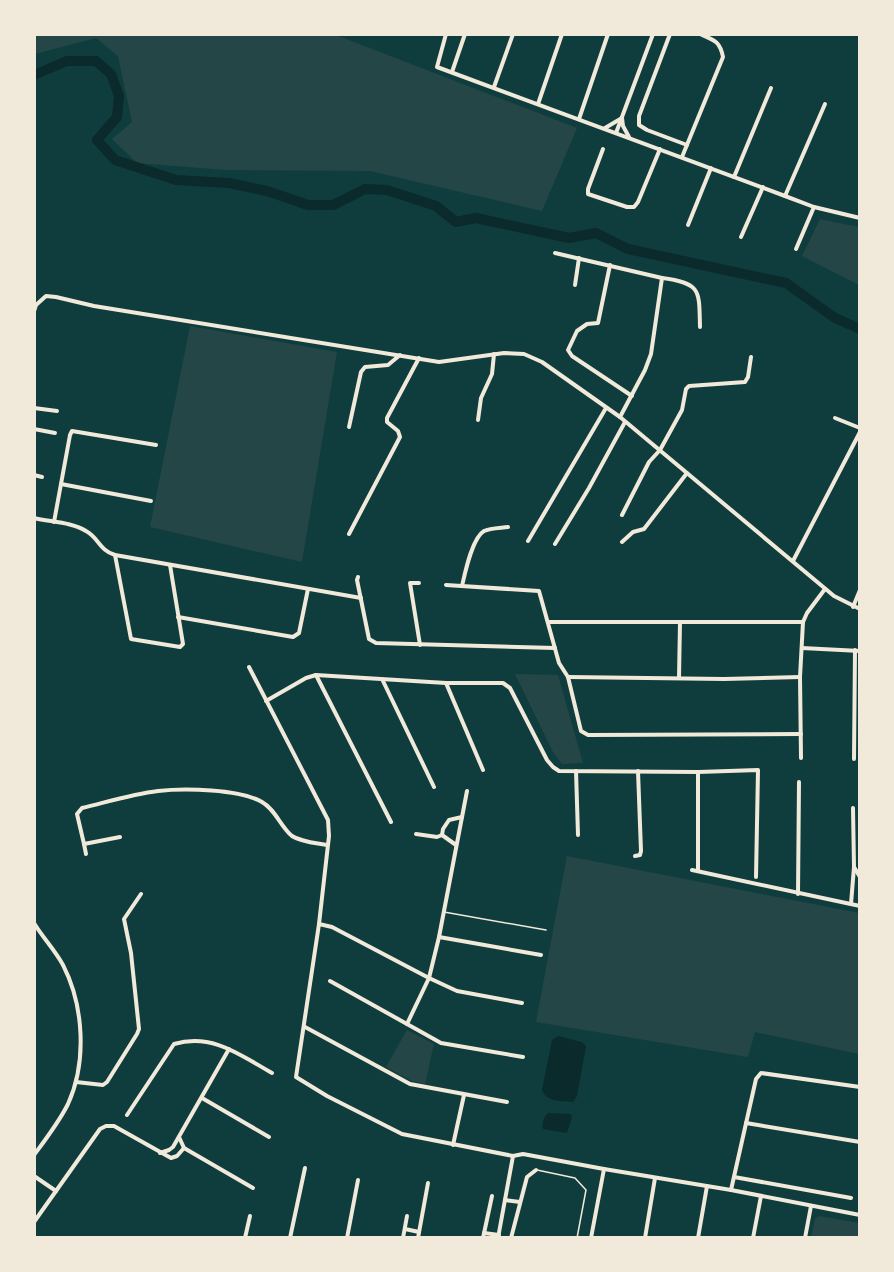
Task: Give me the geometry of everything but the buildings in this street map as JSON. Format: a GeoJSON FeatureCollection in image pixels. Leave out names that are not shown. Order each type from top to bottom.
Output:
{"type":"FeatureCollection","features":[{"type":"Feature","properties":{"kind":"street"},"geometry":{"type":"LineString","coordinates":[[446,34],[437,67],[814,207],[860,219]]}},
{"type":"Feature","properties":{"kind":"street"},"geometry":{"type":"LineString","coordinates":[[452,72],[465,34]]}},
{"type":"Feature","properties":{"kind":"street"},"geometry":{"type":"LineString","coordinates":[[494,87],[513,34]]}},
{"type":"Feature","properties":{"kind":"street"},"geometry":{"type":"LineString","coordinates":[[538,104],[562,34]]}},
{"type":"Feature","properties":{"kind":"street"},"geometry":{"type":"LineString","coordinates":[[579,119],[608,34]]}},
{"type":"Feature","properties":{"kind":"street"},"geometry":{"type":"LineString","coordinates":[[616,133],[653,34]]}},
{"type":"Feature","properties":{"kind":"street"},"geometry":{"type":"LineString","coordinates":[[670,34],[639,116],[639,125],[646,130],[687,145]]}},
{"type":"Feature","properties":{"kind":"street"},"geometry":{"type":"LineString","coordinates":[[682,157],[723,57],[721,47],[714,40],[700,34]]}},
{"type":"Feature","properties":{"kind":"street"},"geometry":{"type":"LineString","coordinates":[[734,177],[771,88]]}},
{"type":"Feature","properties":{"kind":"street"},"geometry":{"type":"LineString","coordinates":[[785,196],[825,104]]}},
{"type":"Feature","properties":{"kind":"street"},"geometry":{"type":"LineString","coordinates":[[604,128],[622,118]]}},
{"type":"Feature","properties":{"kind":"street"},"geometry":{"type":"LineString","coordinates":[[622,118],[629,138]]}},
{"type":"Feature","properties":{"kind":"street"},"geometry":{"type":"LineString","coordinates":[[603,149],[588,194],[627,207],[634,207],[660,149]]}},
{"type":"Feature","properties":{"kind":"street"},"geometry":{"type":"LineString","coordinates":[[688,225],[711,168]]}},
{"type":"Feature","properties":{"kind":"street"},"geometry":{"type":"LineString","coordinates":[[741,237],[763,187]]}},
{"type":"Feature","properties":{"kind":"street"},"geometry":{"type":"LineString","coordinates":[[796,249],[814,207]]}},
{"type":"Feature","properties":{"kind":"street"},"geometry":{"type":"LineString","coordinates":[[555,253],[687,283],[697,292],[700,327]]}},
{"type":"Feature","properties":{"kind":"street"},"geometry":{"type":"LineString","coordinates":[[575,285],[579,258]]}},
{"type":"Feature","properties":{"kind":"street"},"geometry":{"type":"LineString","coordinates":[[610,265],[598,323],[587,324],[577,331],[569,346],[569,352],[632,396]]}},
{"type":"Feature","properties":{"kind":"street"},"geometry":{"type":"LineString","coordinates":[[620,417],[651,354],[662,278]]}},
{"type":"Feature","properties":{"kind":"street"},"geometry":{"type":"LineString","coordinates":[[34,311],[36,305],[46,296],[94,306],[439,362],[494,354],[524,354],[542,362],[620,417],[825,589],[860,609]]}},
{"type":"Feature","properties":{"kind":"street"},"geometry":{"type":"LineString","coordinates":[[478,420],[481,398],[492,374],[494,354]]}},
{"type":"Feature","properties":{"kind":"street"},"geometry":{"type":"LineString","coordinates":[[348,427],[361,372],[365,367],[388,364],[400,355]]}},
{"type":"Feature","properties":{"kind":"street"},"geometry":{"type":"LineString","coordinates":[[622,515],[649,462],[660,450],[682,410],[686,389],[689,386],[745,382],[751,357]]}},
{"type":"Feature","properties":{"kind":"street"},"geometry":{"type":"LineString","coordinates":[[349,534],[400,438],[398,430],[387,422],[387,418],[419,358]]}},
{"type":"Feature","properties":{"kind":"street"},"geometry":{"type":"LineString","coordinates":[[34,408],[57,411]]}},
{"type":"Feature","properties":{"kind":"street"},"geometry":{"type":"LineString","coordinates":[[528,541],[606,408]]}},
{"type":"Feature","properties":{"kind":"street"},"geometry":{"type":"LineString","coordinates":[[793,561],[860,430],[835,418]]}},
{"type":"Feature","properties":{"kind":"street"},"geometry":{"type":"LineString","coordinates":[[555,544],[590,488],[625,422]]}},
{"type":"Feature","properties":{"kind":"street"},"geometry":{"type":"LineString","coordinates":[[34,429],[55,433]]}},
{"type":"Feature","properties":{"kind":"street"},"geometry":{"type":"LineString","coordinates":[[54,522],[72,431],[156,445]]}},
{"type":"Feature","properties":{"kind":"street"},"geometry":{"type":"LineString","coordinates":[[622,542],[633,532],[644,530],[687,473]]}},
{"type":"Feature","properties":{"kind":"street"},"geometry":{"type":"LineString","coordinates":[[34,475],[42,477]]}},
{"type":"Feature","properties":{"kind":"street"},"geometry":{"type":"LineString","coordinates":[[61,484],[151,501]]}},
{"type":"Feature","properties":{"kind":"street"},"geometry":{"type":"LineString","coordinates":[[34,518],[79,527],[89,532],[103,550],[115,555],[361,598]]}},
{"type":"Feature","properties":{"kind":"street"},"geometry":{"type":"LineString","coordinates":[[462,586],[467,564],[479,536],[485,531],[508,527]]}},
{"type":"Feature","properties":{"kind":"street"},"geometry":{"type":"LineString","coordinates":[[115,555],[131,639],[180,647],[183,645],[170,565]]}},
{"type":"Feature","properties":{"kind":"street"},"geometry":{"type":"LineString","coordinates":[[358,577],[369,639],[376,643],[555,648]]}},
{"type":"Feature","properties":{"kind":"street"},"geometry":{"type":"LineString","coordinates":[[419,584],[410,583],[420,645]]}},
{"type":"Feature","properties":{"kind":"street"},"geometry":{"type":"LineString","coordinates":[[446,585],[539,591],[559,663],[567,677],[580,731],[588,735],[801,734]]}},
{"type":"Feature","properties":{"kind":"street"},"geometry":{"type":"LineString","coordinates":[[178,617],[293,637],[299,633],[308,589]]}},
{"type":"Feature","properties":{"kind":"street"},"geometry":{"type":"LineString","coordinates":[[801,758],[800,677],[803,622],[825,589]]}},
{"type":"Feature","properties":{"kind":"street"},"geometry":{"type":"LineString","coordinates":[[853,607],[860,590]]}},
{"type":"Feature","properties":{"kind":"street"},"geometry":{"type":"LineString","coordinates":[[549,622],[803,622]]}},
{"type":"Feature","properties":{"kind":"street"},"geometry":{"type":"LineString","coordinates":[[679,678],[680,622]]}},
{"type":"Feature","properties":{"kind":"street"},"geometry":{"type":"LineString","coordinates":[[802,648],[857,650],[857,732],[854,759]]}},
{"type":"Feature","properties":{"kind":"street"},"geometry":{"type":"LineString","coordinates":[[249,667],[328,820],[319,924],[296,1077],[327,1096],[402,1134],[513,1156],[523,1154],[860,1215]]}},
{"type":"Feature","properties":{"kind":"street"},"geometry":{"type":"LineString","coordinates":[[266,701],[306,678],[316,675],[383,681],[503,683],[510,687],[547,760],[560,771],[758,770],[756,877]]}},
{"type":"Feature","properties":{"kind":"street"},"geometry":{"type":"LineString","coordinates":[[316,675],[391,822]]}},
{"type":"Feature","properties":{"kind":"street"},"geometry":{"type":"LineString","coordinates":[[567,677],[800,677]]}},
{"type":"Feature","properties":{"kind":"street"},"geometry":{"type":"LineString","coordinates":[[383,681],[434,787]]}},
{"type":"Feature","properties":{"kind":"street"},"geometry":{"type":"LineString","coordinates":[[446,683],[483,770]]}},
{"type":"Feature","properties":{"kind":"street"},"geometry":{"type":"LineString","coordinates":[[576,771],[578,835]]}},
{"type":"Feature","properties":{"kind":"street"},"geometry":{"type":"LineString","coordinates":[[635,856],[640,855],[641,851],[638,771]]}},
{"type":"Feature","properties":{"kind":"street"},"geometry":{"type":"LineString","coordinates":[[698,771],[698,871]]}},
{"type":"Feature","properties":{"kind":"street"},"geometry":{"type":"LineString","coordinates":[[798,894],[799,782]]}},
{"type":"Feature","properties":{"kind":"street"},"geometry":{"type":"LineString","coordinates":[[86,854],[77,813],[82,808],[158,791],[238,793],[250,796],[264,803],[275,813],[293,836],[304,841],[327,845]]}},
{"type":"Feature","properties":{"kind":"street"},"geometry":{"type":"LineString","coordinates":[[407,1024],[429,978],[467,791]]}},
{"type":"Feature","properties":{"kind":"street"},"geometry":{"type":"LineString","coordinates":[[851,904],[854,867],[854,807]]}},
{"type":"Feature","properties":{"kind":"street"},"geometry":{"type":"LineString","coordinates":[[442,835],[449,820],[462,817]]}},
{"type":"Feature","properties":{"kind":"street"},"geometry":{"type":"LineString","coordinates":[[416,834],[437,837],[442,835]]}},
{"type":"Feature","properties":{"kind":"street"},"geometry":{"type":"LineString","coordinates":[[442,835],[456,845]]}},
{"type":"Feature","properties":{"kind":"street"},"geometry":{"type":"LineString","coordinates":[[84,844],[120,837]]}},
{"type":"Feature","properties":{"kind":"street"},"geometry":{"type":"LineString","coordinates":[[854,867],[860,877]]}},
{"type":"Feature","properties":{"kind":"street"},"geometry":{"type":"LineString","coordinates":[[692,870],[860,906]]}},
{"type":"Feature","properties":{"kind":"street"},"geometry":{"type":"LineString","coordinates":[[76,1082],[93,1086],[107,1082],[139,1029],[131,953],[124,919],[141,894]]}},
{"type":"Feature","properties":{"kind":"street"},"geometry":{"type":"LineString","coordinates":[[34,923],[63,965],[75,998],[81,1038],[76,1082],[67,1106],[34,1155]]}},
{"type":"Feature","properties":{"kind":"street"},"geometry":{"type":"LineString","coordinates":[[319,924],[332,927],[457,991],[522,1003]]}},
{"type":"Feature","properties":{"kind":"street"},"geometry":{"type":"LineString","coordinates":[[439,937],[541,955]]}},
{"type":"Feature","properties":{"kind":"street"},"geometry":{"type":"LineString","coordinates":[[330,981],[438,1041],[523,1057]]}},
{"type":"Feature","properties":{"kind":"street"},"geometry":{"type":"LineString","coordinates":[[304,1027],[410,1084],[507,1102]]}},
{"type":"Feature","properties":{"kind":"street"},"geometry":{"type":"LineString","coordinates":[[127,1115],[174,1044],[185,1041],[219,1043],[272,1073]]}},
{"type":"Feature","properties":{"kind":"street"},"geometry":{"type":"LineString","coordinates":[[159,1153],[173,1147],[229,1049]]}},
{"type":"Feature","properties":{"kind":"street"},"geometry":{"type":"LineString","coordinates":[[731,1190],[756,1080],[761,1073],[860,1087]]}},
{"type":"Feature","properties":{"kind":"street"},"geometry":{"type":"LineString","coordinates":[[453,1144],[464,1095]]}},
{"type":"Feature","properties":{"kind":"street"},"geometry":{"type":"LineString","coordinates":[[202,1098],[269,1137]]}},
{"type":"Feature","properties":{"kind":"street"},"geometry":{"type":"LineString","coordinates":[[746,1123],[860,1142]]}},
{"type":"Feature","properties":{"kind":"street"},"geometry":{"type":"LineString","coordinates":[[34,1222],[100,1129],[106,1126],[114,1126],[171,1158],[177,1156],[184,1148]]}},
{"type":"Feature","properties":{"kind":"street"},"geometry":{"type":"LineString","coordinates":[[179,1136],[184,1148],[254,1188]]}},
{"type":"Feature","properties":{"kind":"street"},"geometry":{"type":"LineString","coordinates":[[492,1196],[484,1235],[499,1236],[513,1156]]}},
{"type":"Feature","properties":{"kind":"street"},"geometry":{"type":"LineString","coordinates":[[290,1238],[305,1168]]}},
{"type":"Feature","properties":{"kind":"street"},"geometry":{"type":"LineString","coordinates":[[591,1238],[604,1169]]}},
{"type":"Feature","properties":{"kind":"street"},"geometry":{"type":"LineString","coordinates":[[512,1238],[526,1177],[536,1170]]}},
{"type":"Feature","properties":{"kind":"street"},"geometry":{"type":"LineString","coordinates":[[34,1176],[56,1191]]}},
{"type":"Feature","properties":{"kind":"street"},"geometry":{"type":"LineString","coordinates":[[734,1177],[851,1198]]}},
{"type":"Feature","properties":{"kind":"street"},"geometry":{"type":"LineString","coordinates":[[645,1238],[655,1178]]}},
{"type":"Feature","properties":{"kind":"street"},"geometry":{"type":"LineString","coordinates":[[347,1238],[358,1180]]}},
{"type":"Feature","properties":{"kind":"street"},"geometry":{"type":"LineString","coordinates":[[405,1229],[418,1235],[428,1184]]}},
{"type":"Feature","properties":{"kind":"street"},"geometry":{"type":"LineString","coordinates":[[698,1238],[706,1186]]}},
{"type":"Feature","properties":{"kind":"street"},"geometry":{"type":"LineString","coordinates":[[753,1238],[761,1196]]}},
{"type":"Feature","properties":{"kind":"street"},"geometry":{"type":"LineString","coordinates":[[506,1200],[520,1202]]}},
{"type":"Feature","properties":{"kind":"street"},"geometry":{"type":"LineString","coordinates":[[805,1238],[811,1206]]}},
{"type":"Feature","properties":{"kind":"street"},"geometry":{"type":"LineString","coordinates":[[245,1238],[250,1216]]}},
{"type":"Feature","properties":{"kind":"street"},"geometry":{"type":"LineString","coordinates":[[403,1238],[407,1216]]}},
{"type":"Feature","properties":{"kind":"lane"},"geometry":{"type":"LineString","coordinates":[[444,912],[546,930]]}},
{"type":"Feature","properties":{"kind":"lane"},"geometry":{"type":"LineString","coordinates":[[536,1170],[575,1178],[586,1190],[577,1238]]}},
{"type":"Feature","properties":{"kind":"shaded area"},"geometry":{"type":"Polygon","coordinates":[[[35,34],[336,35],[577,128],[542,211],[370,171],[225,170],[137,163],[112,139],[132,122],[118,56],[96,38],[35,54],[35,34]]]}},
{"type":"Feature","properties":{"kind":"shaded area"},"geometry":{"type":"Polygon","coordinates":[[[820,219],[859,227],[859,285],[802,256],[820,219]]]}},
{"type":"Feature","properties":{"kind":"shaded area"},"geometry":{"type":"Polygon","coordinates":[[[190,326],[337,352],[302,562],[150,527],[190,326]]]}},
{"type":"Feature","properties":{"kind":"shaded area"},"geometry":{"type":"Polygon","coordinates":[[[515,674],[558,675],[583,763],[562,764],[553,752],[515,674]]]}},
{"type":"Feature","properties":{"kind":"shaded area"},"geometry":{"type":"Polygon","coordinates":[[[567,856],[859,913],[859,1054],[755,1032],[748,1057],[536,1022],[567,856]]]}},
{"type":"Feature","properties":{"kind":"shaded area"},"geometry":{"type":"Polygon","coordinates":[[[407,1030],[434,1044],[425,1084],[412,1081],[386,1067],[407,1030]]]}},
{"type":"Feature","properties":{"kind":"shaded area"},"geometry":{"type":"Polygon","coordinates":[[[558,1036],[582,1042],[586,1046],[577,1096],[573,1102],[550,1099],[542,1090],[552,1040],[558,1036]]]}},
{"type":"Feature","properties":{"kind":"shaded area"},"geometry":{"type":"Polygon","coordinates":[[[548,1113],[571,1114],[567,1133],[543,1129],[543,1121],[548,1113]]]}},
{"type":"Feature","properties":{"kind":"shaded area"},"geometry":{"type":"Polygon","coordinates":[[[819,1216],[859,1223],[859,1237],[811,1237],[815,1219],[819,1216]]]}},
{"type":"Feature","properties":{"kind":"waterway"},"geometry":{"type":"LineString","coordinates":[[34,75],[67,61],[96,61],[111,74],[119,96],[117,117],[97,140],[115,160],[176,180],[229,183],[267,191],[308,205],[333,205],[365,189],[387,190],[436,206],[456,222],[476,218],[569,238],[596,233],[628,249],[786,283],[835,318],[860,329]]}}]}
